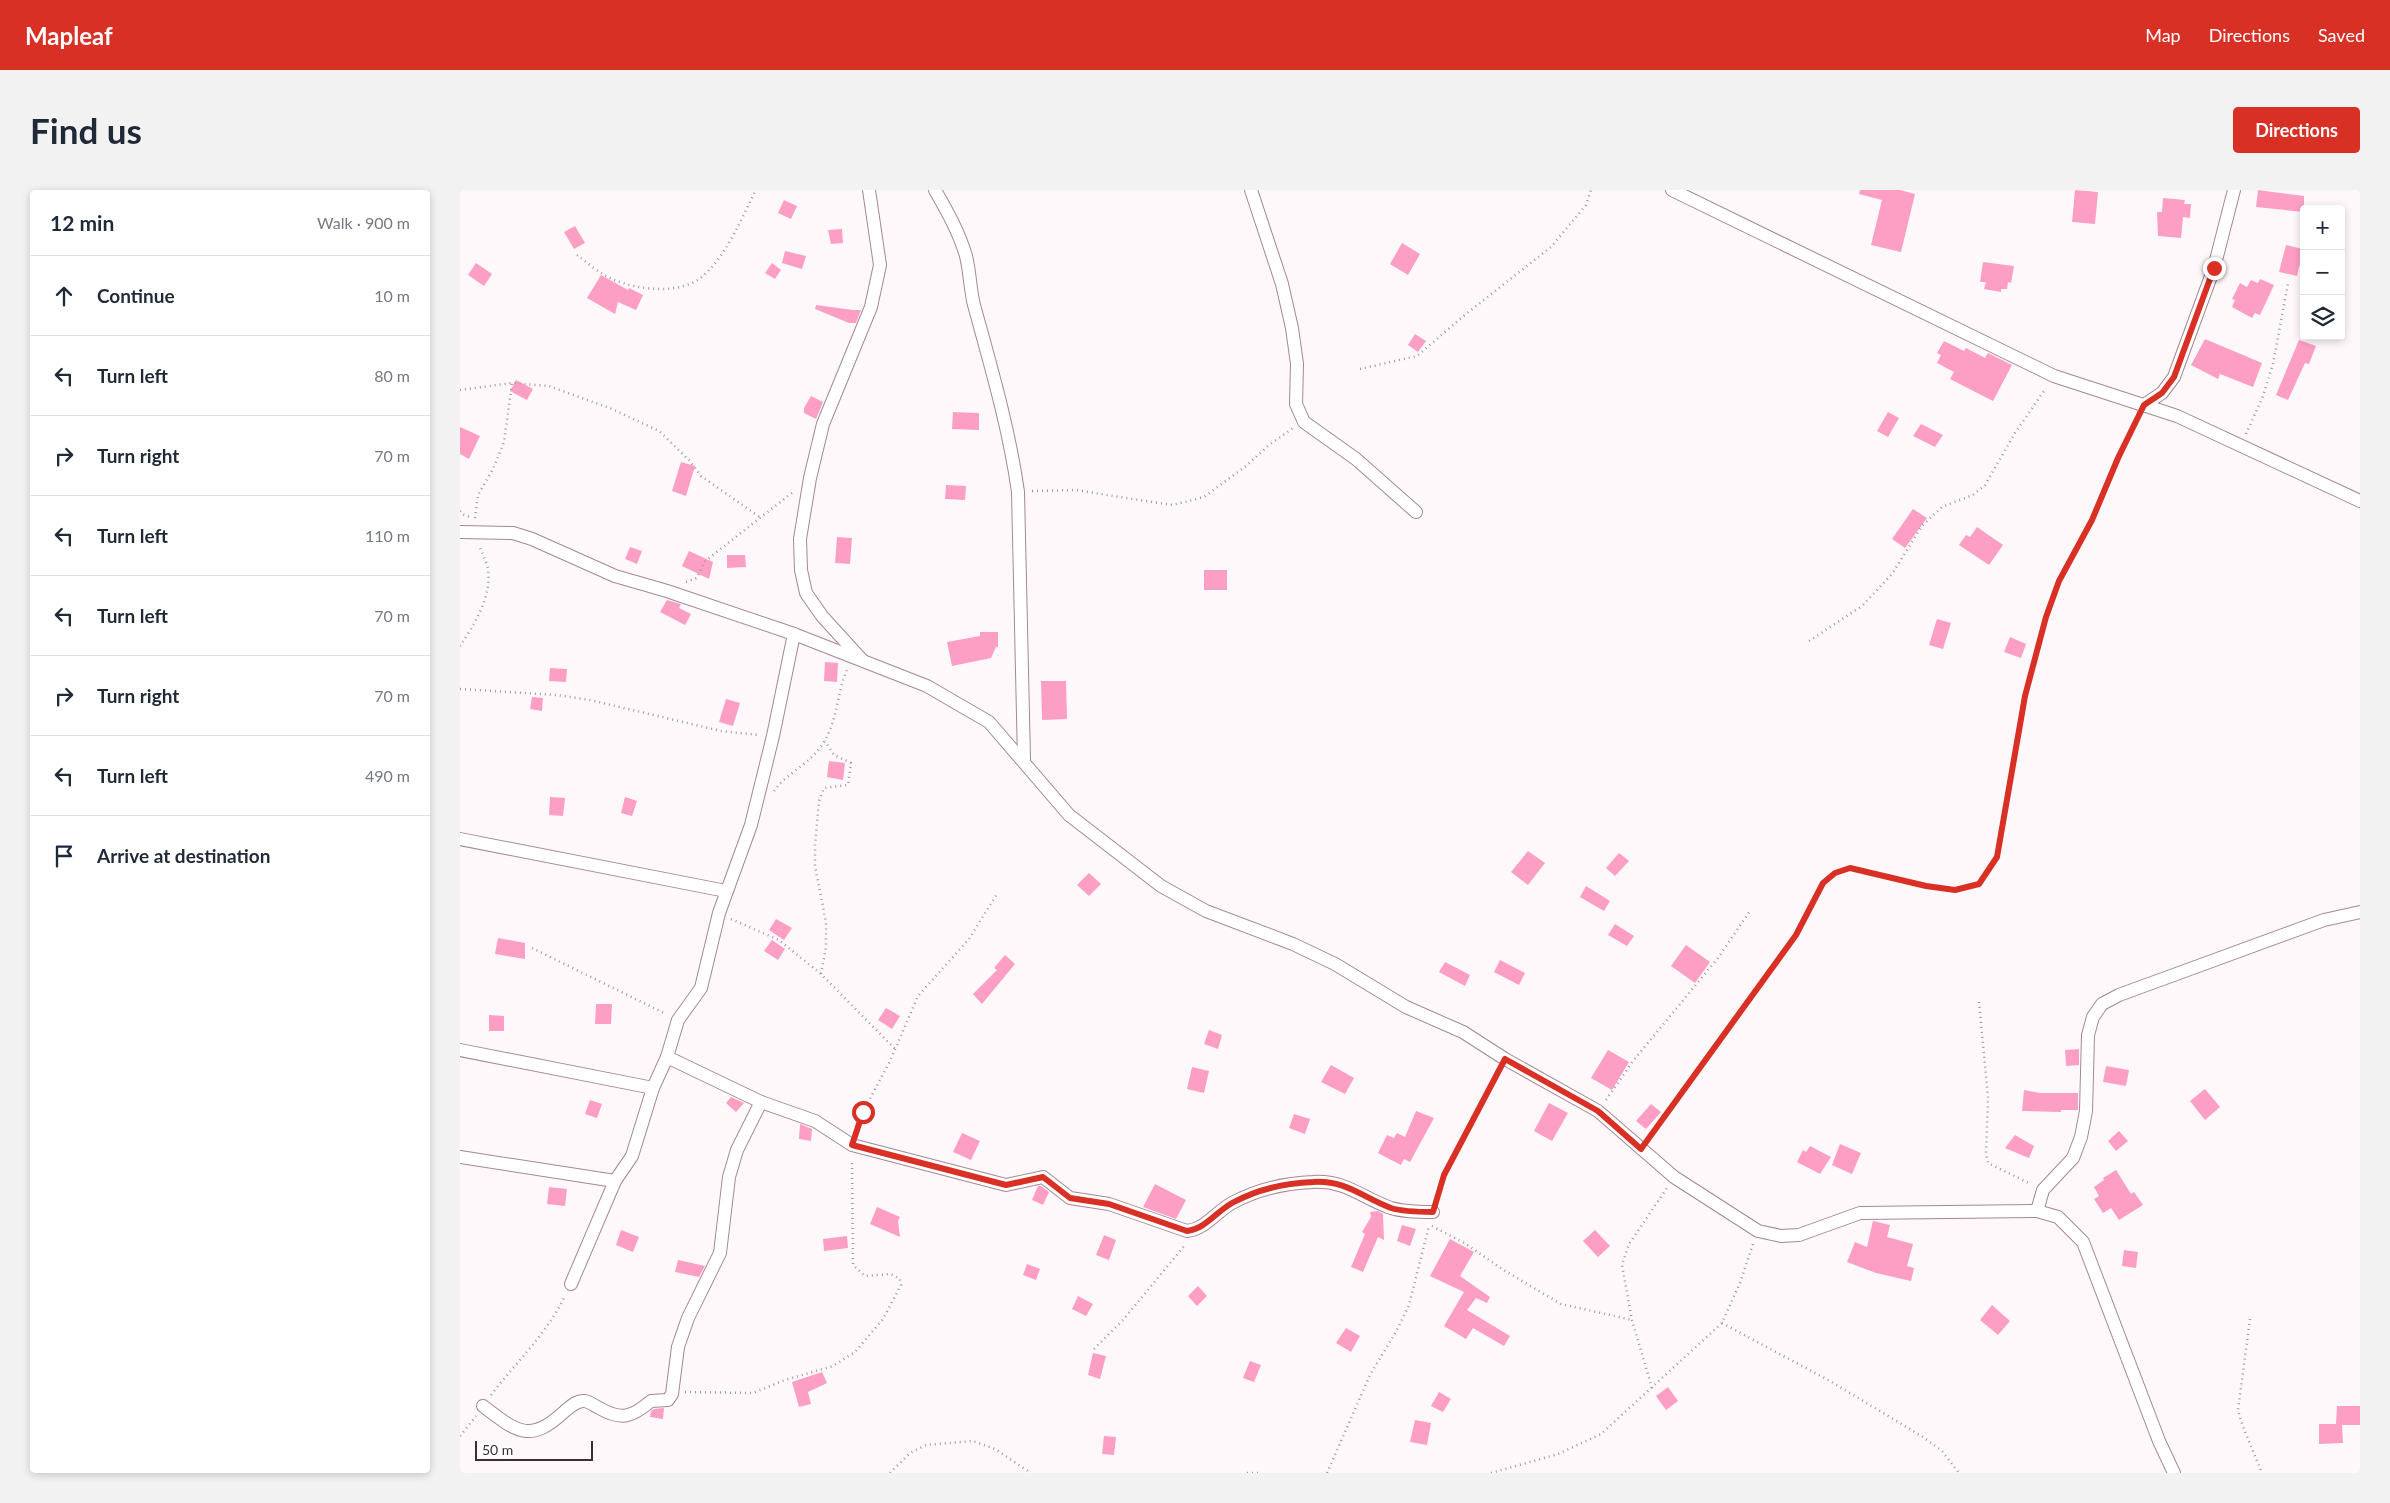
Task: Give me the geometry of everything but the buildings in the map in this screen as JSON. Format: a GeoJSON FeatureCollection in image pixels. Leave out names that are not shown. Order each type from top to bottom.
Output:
{"type":"FeatureCollection","features":[{"type":"Feature","properties":{"kind":"street"},"geometry":{"type":"LineString","coordinates":[[866,664],[822,616],[806,593],[801,570],[800,538],[810,478],[823,424],[877,289],[880,265],[869,190]]}},
{"type":"Feature","properties":{"kind":"street"},"geometry":{"type":"LineString","coordinates":[[935,190],[953,221],[967,259],[972,295],[1012,451],[1018,492],[1024,760]]}},
{"type":"Feature","properties":{"kind":"street"},"geometry":{"type":"LineString","coordinates":[[1251,190],[1284,293],[1297,364],[1296,404],[1304,422],[1356,459],[1416,512]]}},
{"type":"Feature","properties":{"kind":"street"},"geometry":{"type":"LineString","coordinates":[[1672,190],[2054,376],[2177,416],[2240,447],[2360,501]]}},
{"type":"Feature","properties":{"kind":"street"},"geometry":{"type":"LineString","coordinates":[[2144,405],[2162,393],[2174,377],[2214,268],[2234,190]]}},
{"type":"Feature","properties":{"kind":"street"},"geometry":{"type":"LineString","coordinates":[[460,532],[474,531],[519,535],[615,576],[666,590],[794,634],[866,664],[927,686],[989,722],[1024,760],[1069,815],[1161,886],[1206,910],[1293,944],[1335,964],[1406,1007],[1463,1032],[1505,1059],[1598,1111],[1674,1176],[1758,1231],[1781,1236],[1799,1235],[1860,1214],[2037,1211],[2058,1217],[2083,1242],[2159,1441],[2174,1473]]}},
{"type":"Feature","properties":{"kind":"street"},"geometry":{"type":"LineString","coordinates":[[571,1284],[615,1181],[632,1156],[653,1088],[667,1057],[678,1020],[701,988],[718,913],[751,825],[773,736],[794,634]]}},
{"type":"Feature","properties":{"kind":"street"},"geometry":{"type":"LineString","coordinates":[[460,839],[726,891]]}},
{"type":"Feature","properties":{"kind":"street"},"geometry":{"type":"LineString","coordinates":[[2037,1211],[2044,1190],[2073,1158],[2082,1137],[2086,1111],[2088,1035],[2093,1017],[2102,1004],[2120,995],[2324,920],[2360,912]]}},
{"type":"Feature","properties":{"kind":"street"},"geometry":{"type":"LineString","coordinates":[[460,1050],[653,1088]]}},
{"type":"Feature","properties":{"kind":"street"},"geometry":{"type":"LineString","coordinates":[[667,1057],[761,1102],[815,1121],[852,1145],[1006,1185],[1043,1177],[1070,1198],[1109,1204],[1187,1231],[1197,1230],[1231,1204],[1257,1192],[1311,1182],[1332,1182],[1351,1187],[1393,1209],[1432,1219]]}},
{"type":"Feature","properties":{"kind":"street"},"geometry":{"type":"LineString","coordinates":[[483,1406],[522,1432],[528,1432],[545,1428],[572,1405],[579,1402],[586,1401],[614,1415],[626,1416],[634,1414],[650,1400],[668,1400],[672,1394],[678,1347],[686,1325],[720,1252],[729,1177],[737,1150],[761,1102]]}},
{"type":"Feature","properties":{"kind":"street"},"geometry":{"type":"LineString","coordinates":[[460,1157],[615,1181]]}},
{"type":"Feature","properties":{"kind":"path"},"geometry":{"type":"LineString","coordinates":[[577,256],[611,279],[642,287],[671,288],[690,284],[703,276],[722,254],[756,190]]}},
{"type":"Feature","properties":{"kind":"path"},"geometry":{"type":"LineString","coordinates":[[1360,368],[1417,356],[1466,314],[1552,248],[1586,205],[1591,190]]}},
{"type":"Feature","properties":{"kind":"path"},"geometry":{"type":"LineString","coordinates":[[2240,447],[2263,396],[2273,364],[2288,283]]}},
{"type":"Feature","properties":{"kind":"path"},"geometry":{"type":"LineString","coordinates":[[1809,642],[1862,606],[1892,574],[1922,526],[1942,507],[1973,495],[1985,485],[2015,434],[2054,376]]}},
{"type":"Feature","properties":{"kind":"path"},"geometry":{"type":"LineString","coordinates":[[460,390],[512,383],[549,386],[578,395],[659,431],[701,476],[761,518]]}},
{"type":"Feature","properties":{"kind":"path"},"geometry":{"type":"LineString","coordinates":[[475,518],[478,495],[493,469],[504,442],[512,383]]}},
{"type":"Feature","properties":{"kind":"path"},"geometry":{"type":"LineString","coordinates":[[1641,1149],[1796,935],[1823,883],[1835,873],[1850,868],[1926,886],[1955,890],[1979,884],[1997,857],[2025,696],[2046,617],[2059,581],[2092,520],[2118,458],[2144,405]]}},
{"type":"Feature","properties":{"kind":"path"},"geometry":{"type":"LineString","coordinates":[[1018,492],[1075,490],[1172,505],[1189,501],[1204,497],[1246,466],[1289,430],[1304,422]]}},
{"type":"Feature","properties":{"kind":"path"},"geometry":{"type":"LineString","coordinates":[[666,590],[697,578],[704,562],[810,478]]}},
{"type":"Feature","properties":{"kind":"path"},"geometry":{"type":"LineString","coordinates":[[460,646],[480,612],[487,590],[488,569],[474,531]]}},
{"type":"Feature","properties":{"kind":"path"},"geometry":{"type":"LineString","coordinates":[[773,794],[780,784],[809,761],[825,741],[833,724],[844,677],[852,658]]}},
{"type":"Feature","properties":{"kind":"path"},"geometry":{"type":"LineString","coordinates":[[460,689],[557,695],[590,700],[721,731],[773,736]]}},
{"type":"Feature","properties":{"kind":"path"},"geometry":{"type":"LineString","coordinates":[[821,974],[826,947],[826,922],[815,866],[819,801],[824,788],[848,784],[851,763],[834,755],[825,741]]}},
{"type":"Feature","properties":{"kind":"path"},"geometry":{"type":"LineString","coordinates":[[672,1394],[682,1392],[754,1393],[785,1380],[833,1366],[855,1352],[883,1318],[901,1285],[900,1279],[891,1274],[865,1276],[853,1265],[852,1145],[863,1112],[895,1049],[918,996],[969,939],[997,894]]}},
{"type":"Feature","properties":{"kind":"path"},"geometry":{"type":"LineString","coordinates":[[1598,1111],[1633,1061],[1718,958],[1750,911]]}},
{"type":"Feature","properties":{"kind":"path"},"geometry":{"type":"LineString","coordinates":[[718,913],[778,940],[821,974],[895,1049]]}},
{"type":"Feature","properties":{"kind":"path"},"geometry":{"type":"LineString","coordinates":[[532,948],[678,1020]]}},
{"type":"Feature","properties":{"kind":"path"},"geometry":{"type":"LineString","coordinates":[[1979,1002],[1988,1096],[1986,1154],[1988,1162],[2044,1190]]}},
{"type":"Feature","properties":{"kind":"path"},"geometry":{"type":"LineString","coordinates":[[1327,1473],[1370,1375],[1397,1330],[1409,1305],[1444,1175],[1505,1059]]}},
{"type":"Feature","properties":{"kind":"path"},"geometry":{"type":"LineString","coordinates":[[1652,1388],[1632,1320],[1622,1265],[1629,1244],[1674,1176]]}},
{"type":"Feature","properties":{"kind":"path"},"geometry":{"type":"LineString","coordinates":[[1432,1219],[1502,1269],[1561,1304],[1632,1320]]}},
{"type":"Feature","properties":{"kind":"path"},"geometry":{"type":"LineString","coordinates":[[1094,1349],[1123,1320],[1197,1230]]}},
{"type":"Feature","properties":{"kind":"path"},"geometry":{"type":"LineString","coordinates":[[1491,1473],[1558,1454],[1601,1434],[1652,1388],[1722,1323],[1740,1283],[1758,1231]]}},
{"type":"Feature","properties":{"kind":"path"},"geometry":{"type":"LineString","coordinates":[[460,1436],[513,1367],[539,1339],[553,1320],[571,1284]]}},
{"type":"Feature","properties":{"kind":"path"},"geometry":{"type":"LineString","coordinates":[[2250,1319],[2238,1410],[2243,1428],[2262,1473]]}},
{"type":"Feature","properties":{"kind":"path"},"geometry":{"type":"LineString","coordinates":[[1722,1323],[1830,1381],[1923,1436],[1942,1451],[1959,1473]]}},
{"type":"Feature","properties":{"kind":"path"},"geometry":{"type":"LineString","coordinates":[[890,1473],[910,1453],[926,1445],[973,1441],[995,1449],[1031,1473]]}},
{"type":"Feature","properties":{"kind":"path"},"geometry":{"type":"LineString","coordinates":[[1247,1473],[1262,1473]]}},
{"type":"Feature","properties":{"kind":"route"},"geometry":{"type":"LineString","coordinates":[[863,1112],[852,1145],[1006,1185],[1043,1177],[1070,1198],[1109,1204],[1187,1231],[1197,1230],[1231,1204],[1257,1192],[1311,1182],[1332,1182],[1351,1187],[1393,1209],[1433,1212],[1444,1175],[1505,1059],[1598,1111],[1641,1149],[1796,935],[1823,883],[1835,873],[1850,868],[1926,886],[1955,890],[1979,884],[1997,857],[2025,696],[2046,617],[2059,581],[2092,520],[2118,458],[2144,405],[2162,393],[2174,377],[2214,268]]}}]}
